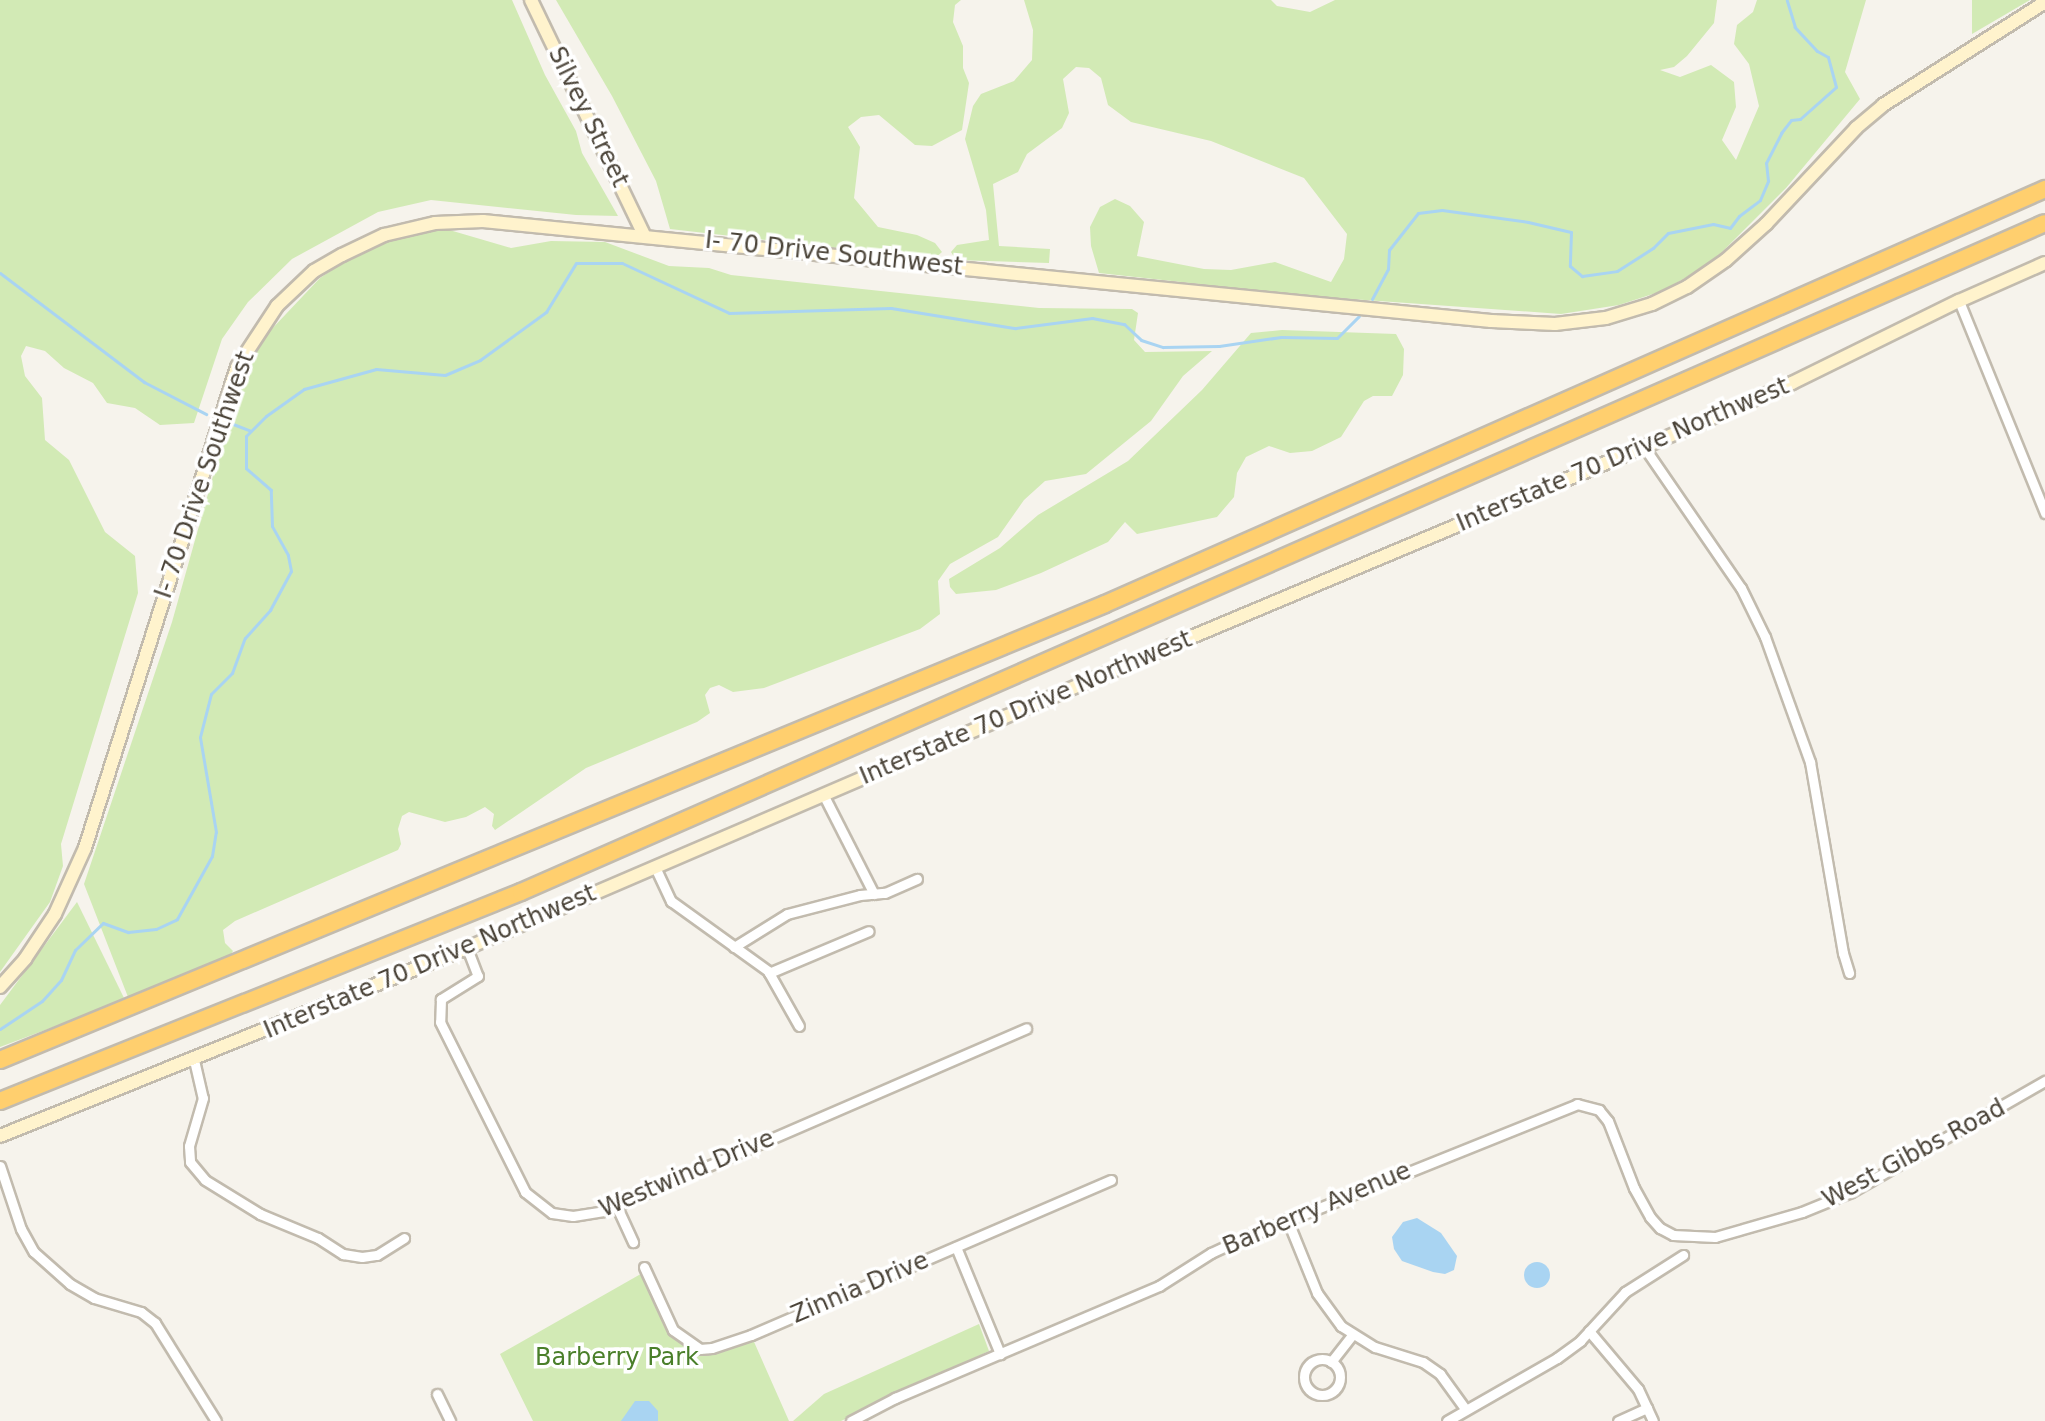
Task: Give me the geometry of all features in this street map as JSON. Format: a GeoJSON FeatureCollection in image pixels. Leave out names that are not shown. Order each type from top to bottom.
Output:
{"type":"FeatureCollection","features":[{"type":"Feature","properties":{"kind":"highway"},"geometry":{"type":"LineString","coordinates":[[0,1060],[1105,604],[2045,189]]}},
{"type":"Feature","properties":{"kind":"highway"},"geometry":{"type":"LineString","coordinates":[[0,1101],[521,892],[2045,223]]}},
{"type":"Feature","properties":{"kind":"street","name":"Silvey Street"},"geometry":{"type":"LineString","coordinates":[[531,0],[644,235]]}},
{"type":"Feature","properties":{"kind":"street","name":"I- 70 Drive Southwest"},"geometry":{"type":"LineString","coordinates":[[0,987],[25,959],[55,914],[85,848],[237,367],[277,306],[314,271],[342,255],[384,235],[435,223],[483,221],[1491,321],[1555,324],[1606,318],[1652,304],[1687,287],[1726,260],[1766,224],[1856,128],[1883,105],[2045,2]]}},
{"type":"Feature","properties":{"kind":"street","name":"Interstate 70 Drive Northwest"},"geometry":{"type":"LineString","coordinates":[[0,1136],[467,948],[1644,447],[1792,383],[1959,301],[2045,263]]}},
{"type":"Feature","properties":{"kind":"street"},"geometry":{"type":"LineString","coordinates":[[1959,301],[2041,496],[2045,513]]}},
{"type":"Feature","properties":{"kind":"street"},"geometry":{"type":"LineString","coordinates":[[1644,447],[1741,588],[1765,637],[1810,762],[1849,973]]}},
{"type":"Feature","properties":{"kind":"street"},"geometry":{"type":"LineString","coordinates":[[824,796],[874,894]]}},
{"type":"Feature","properties":{"kind":"street"},"geometry":{"type":"LineString","coordinates":[[655,867],[671,901],[769,973],[799,1026]]}},
{"type":"Feature","properties":{"kind":"street"},"geometry":{"type":"LineString","coordinates":[[734,947],[787,914],[885,893],[917,879]]}},
{"type":"Feature","properties":{"kind":"street"},"geometry":{"type":"LineString","coordinates":[[769,973],[869,931]]}},
{"type":"Feature","properties":{"kind":"street","name":"Westwind Drive"},"geometry":{"type":"LineString","coordinates":[[467,948],[478,976],[441,999],[440,1022],[525,1192],[552,1213],[589,1215],[616,1205],[1026,1028]]}},
{"type":"Feature","properties":{"kind":"street"},"geometry":{"type":"LineString","coordinates":[[194,1060],[203,1098],[189,1146],[190,1162],[205,1180],[260,1214],[318,1238],[343,1254],[362,1257],[377,1255],[404,1238]]}},
{"type":"Feature","properties":{"kind":"street","name":"West Gibbs Road"},"geometry":{"type":"LineString","coordinates":[[1733,1233],[1802,1212],[1851,1192],[2045,1081]]}},
{"type":"Feature","properties":{"kind":"street","name":"Barberry Avenue"},"geometry":{"type":"LineString","coordinates":[[851,1421],[895,1398],[1159,1286],[1211,1253],[1287,1219],[1577,1104],[1599,1110],[1608,1121],[1634,1188],[1660,1228],[1673,1235],[1690,1237],[1733,1233]]}},
{"type":"Feature","properties":{"kind":"street"},"geometry":{"type":"LineString","coordinates":[[0,1166],[21,1229],[34,1252],[70,1284],[94,1298],[141,1312],[155,1323],[216,1421]]}},
{"type":"Feature","properties":{"kind":"street","name":"Zinnia Drive"},"geometry":{"type":"LineString","coordinates":[[644,1267],[673,1330],[700,1349],[712,1348],[1111,1180]]}},
{"type":"Feature","properties":{"kind":"street"},"geometry":{"type":"LineString","coordinates":[[616,1205],[633,1242]]}},
{"type":"Feature","properties":{"kind":"street"},"geometry":{"type":"LineString","coordinates":[[1287,1219],[1327,1311],[1352,1335],[1375,1347],[1423,1362],[1447,1383],[1466,1410]]}},
{"type":"Feature","properties":{"kind":"street"},"geometry":{"type":"LineString","coordinates":[[956,1247],[1000,1354]]}},
{"type":"Feature","properties":{"kind":"street"},"geometry":{"type":"LineString","coordinates":[[1447,1421],[1557,1358],[1589,1331],[1625,1292],[1683,1255]]}},
{"type":"Feature","properties":{"kind":"street"},"geometry":{"type":"LineString","coordinates":[[1589,1331],[1630,1378],[1653,1421]]}},
{"type":"Feature","properties":{"kind":"street"},"geometry":{"type":"LineString","coordinates":[[1331,1362],[1352,1335]]}},
{"type":"Feature","properties":{"kind":"street"},"geometry":{"type":"LineString","coordinates":[[437,1394],[450,1421]]}},
{"type":"Feature","properties":{"kind":"street"},"geometry":{"type":"LineString","coordinates":[[1618,1421],[1647,1408]]}},
{"type":"Feature","properties":{"kind":"green space"},"geometry":{"type":"Polygon","coordinates":[[[0,0],[512,0],[545,75],[576,131],[582,153],[618,216],[576,215],[431,200],[378,212],[292,259],[248,302],[222,339],[194,423],[160,425],[135,408],[107,403],[93,383],[64,368],[45,351],[26,346],[21,356],[25,376],[42,398],[45,440],[69,460],[105,532],[135,556],[138,593],[61,844],[63,866],[50,902],[0,972],[0,0]]]}},
{"type":"Feature","properties":{"kind":"green space"},"geometry":{"type":"Polygon","coordinates":[[[556,0],[961,0],[955,5],[953,22],[963,46],[963,68],[969,83],[962,130],[932,146],[915,145],[879,115],[861,117],[848,127],[860,147],[854,198],[878,227],[917,235],[935,243],[942,252],[934,259],[670,229],[656,181],[612,96],[556,0]]]}},
{"type":"Feature","properties":{"kind":"green space"},"geometry":{"type":"Polygon","coordinates":[[[1024,0],[1271,0],[1277,6],[1310,12],[1335,0],[1717,0],[1714,23],[1687,56],[1674,67],[1660,70],[1680,77],[1711,65],[1734,82],[1736,107],[1722,140],[1736,160],[1759,106],[1749,64],[1734,44],[1737,25],[1753,12],[1757,0],[1866,0],[1845,72],[1860,99],[1786,188],[1710,264],[1662,291],[1619,305],[1561,314],[1309,296],[1099,273],[1091,246],[1090,227],[1100,207],[1115,199],[1130,206],[1144,222],[1137,256],[1204,269],[1231,270],[1275,262],[1331,282],[1344,259],[1347,234],[1304,178],[1211,141],[1131,122],[1108,105],[1101,78],[1089,68],[1076,67],[1063,79],[1069,113],[1062,128],[1027,154],[1018,172],[993,184],[999,246],[1050,249],[1049,263],[956,260],[951,252],[957,245],[989,240],[986,210],[965,139],[973,106],[981,94],[1014,81],[1032,60],[1033,30],[1024,0]]]}},
{"type":"Feature","properties":{"kind":"green space"},"geometry":{"type":"Polygon","coordinates":[[[1972,0],[2030,0],[1972,34],[1972,0]]]}},
{"type":"Feature","properties":{"kind":"green space"},"geometry":{"type":"Polygon","coordinates":[[[446,229],[511,248],[551,241],[605,242],[669,266],[709,268],[731,275],[1039,308],[1132,309],[1138,313],[1134,340],[1145,352],[1212,351],[1183,376],[1151,421],[1086,474],[1045,481],[1024,500],[998,537],[950,564],[938,581],[940,614],[920,629],[764,688],[733,692],[719,685],[710,688],[705,695],[710,713],[697,722],[586,768],[495,830],[492,826],[494,814],[485,807],[466,817],[445,822],[409,812],[402,816],[398,829],[401,844],[398,850],[235,921],[223,930],[225,943],[233,951],[229,957],[128,997],[84,884],[172,622],[240,380],[268,333],[320,278],[362,250],[411,231],[446,229]]]}},
{"type":"Feature","properties":{"kind":"green space"},"geometry":{"type":"Polygon","coordinates":[[[1282,330],[1396,334],[1404,349],[1403,375],[1392,396],[1373,396],[1364,401],[1341,437],[1312,451],[1290,453],[1269,446],[1246,457],[1237,473],[1234,497],[1217,517],[1137,534],[1125,522],[1108,542],[996,590],[956,594],[950,587],[949,579],[1000,548],[1038,515],[1128,461],[1202,390],[1251,333],[1282,330]]]}},
{"type":"Feature","properties":{"kind":"green space"},"geometry":{"type":"Polygon","coordinates":[[[77,902],[125,1000],[0,1047],[0,1005],[77,902]]]}},
{"type":"Feature","properties":{"kind":"green space","name":"Barberry Park"},"geometry":{"type":"Polygon","coordinates":[[[646,1271],[673,1330],[700,1349],[751,1335],[789,1421],[533,1421],[500,1354],[646,1271]]]}},
{"type":"Feature","properties":{"kind":"green space"},"geometry":{"type":"Polygon","coordinates":[[[979,1324],[989,1351],[841,1421],[793,1421],[824,1394],[979,1324]]]}},
{"type":"Feature","properties":{"kind":"water"},"geometry":{"type":"Polygon","coordinates":[[[1417,1218],[1441,1233],[1457,1256],[1454,1270],[1445,1274],[1433,1272],[1402,1261],[1394,1249],[1392,1237],[1403,1222],[1417,1218]]]}},
{"type":"Feature","properties":{"kind":"water"},"geometry":{"type":"Polygon","coordinates":[[[1537,1262],[1546,1266],[1550,1275],[1546,1284],[1537,1288],[1528,1284],[1524,1275],[1528,1266],[1537,1262]]]}},
{"type":"Feature","properties":{"kind":"water"},"geometry":{"type":"Polygon","coordinates":[[[635,1401],[649,1401],[658,1411],[658,1421],[621,1421],[635,1401]]]}},
{"type":"Feature","properties":{"kind":"waterway"},"geometry":{"type":"LineString","coordinates":[[1372,299],[1388,269],[1389,250],[1418,213],[1442,210],[1528,222],[1571,232],[1570,266],[1582,276],[1617,271],[1653,248],[1668,233],[1713,224],[1730,228],[1739,216],[1760,200],[1768,181],[1766,163],[1781,133],[1791,120],[1800,119],[1836,87],[1828,57],[1817,51],[1795,27],[1787,0]]}},
{"type":"Feature","properties":{"kind":"waterway"},"geometry":{"type":"LineString","coordinates":[[0,1029],[42,1001],[61,980],[75,950],[103,923],[128,932],[156,929],[177,919],[212,856],[216,832],[200,737],[211,694],[232,673],[245,638],[270,610],[291,571],[288,555],[272,526],[271,490],[246,468],[246,436],[266,416],[304,389],[376,369],[445,375],[480,360],[546,312],[576,263],[622,263],[729,313],[891,308],[1015,328],[1092,318],[1124,324],[1141,340],[1163,347],[1219,346],[1281,337],[1337,338],[1359,316]]}},
{"type":"Feature","properties":{"kind":"waterway"},"geometry":{"type":"LineString","coordinates":[[0,273],[144,382],[206,414]]}},
{"type":"Feature","properties":{"kind":"waterway"},"geometry":{"type":"LineString","coordinates":[[233,424],[251,431]]}}]}
